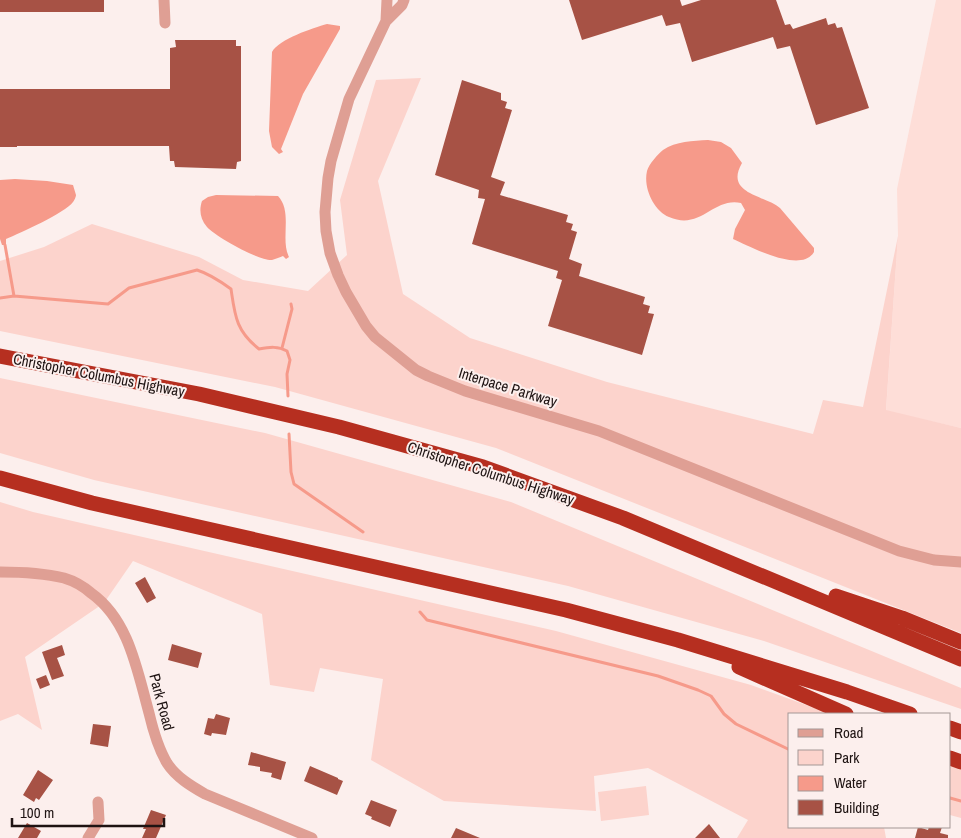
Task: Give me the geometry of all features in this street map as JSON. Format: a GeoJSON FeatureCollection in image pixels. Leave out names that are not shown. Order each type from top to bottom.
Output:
{"type":"FeatureCollection","features":[{"type":"Feature","properties":{"kind":"highway","name":"Christopher Columbus Highway"},"geometry":{"type":"LineString","coordinates":[[0,356],[199,394],[339,427],[483,467],[623,518],[961,659]]}},
{"type":"Feature","properties":{"kind":"highway"},"geometry":{"type":"LineString","coordinates":[[0,478],[92,503],[512,597],[678,640],[847,692],[907,713]]}},
{"type":"Feature","properties":{"kind":"highway"},"geometry":{"type":"LineString","coordinates":[[696,548],[902,618],[961,642]]}},
{"type":"Feature","properties":{"kind":"highway"},"geometry":{"type":"LineString","coordinates":[[678,640],[844,713]]}},
{"type":"Feature","properties":{"kind":"street"},"geometry":{"type":"LineString","coordinates":[[164,0],[165,23]]}},
{"type":"Feature","properties":{"kind":"street","name":"Interpace Parkway"},"geometry":{"type":"LineString","coordinates":[[386,21],[387,0]]}},
{"type":"Feature","properties":{"kind":"street","name":"Interpace Parkway"},"geometry":{"type":"LineString","coordinates":[[404,0],[402,5],[386,21],[349,99],[331,161],[325,212],[328,238],[338,275],[366,326],[375,336],[416,370],[465,391],[599,431],[900,550],[934,560],[961,562]]}},
{"type":"Feature","properties":{"kind":"street","name":"Park Road"},"geometry":{"type":"LineString","coordinates":[[0,572],[47,575],[66,579],[80,585],[97,597],[112,612],[128,640],[153,730],[161,752],[175,773],[206,794],[312,838]]}},
{"type":"Feature","properties":{"kind":"street"},"geometry":{"type":"LineString","coordinates":[[88,838],[99,820],[98,802]]}},
{"type":"Feature","properties":{"kind":"shaded area"},"geometry":{"type":"Polygon","coordinates":[[[936,0],[961,0],[961,428],[886,411],[898,236],[897,189],[936,0]]]}},
{"type":"Feature","properties":{"kind":"green space"},"geometry":{"type":"Polygon","coordinates":[[[421,78],[378,181],[403,294],[470,338],[607,382],[813,434],[823,400],[863,407],[898,236],[886,410],[961,428],[961,633],[496,448],[275,387],[0,331],[0,261],[44,247],[92,224],[199,257],[243,280],[308,291],[347,255],[340,200],[376,80],[421,78]]]}},
{"type":"Feature","properties":{"kind":"green space"},"geometry":{"type":"Polygon","coordinates":[[[0,378],[265,433],[511,502],[961,688],[961,709],[764,641],[568,586],[94,480],[0,453],[0,378]]]}},
{"type":"Feature","properties":{"kind":"green space"},"geometry":{"type":"Polygon","coordinates":[[[0,502],[33,512],[556,631],[751,685],[828,713],[788,713],[788,828],[884,828],[886,838],[737,838],[748,820],[648,768],[594,776],[596,811],[444,801],[371,760],[383,679],[320,668],[314,692],[270,685],[262,614],[133,561],[104,603],[25,657],[42,730],[18,714],[0,721],[0,502]]]}},
{"type":"Feature","properties":{"kind":"green space"},"geometry":{"type":"Polygon","coordinates":[[[951,757],[961,761],[961,818],[951,815],[951,757]]]}},
{"type":"Feature","properties":{"kind":"green space"},"geometry":{"type":"Polygon","coordinates":[[[646,786],[649,815],[601,821],[598,792],[646,786]]]}},
{"type":"Feature","properties":{"kind":"water"},"geometry":{"type":"Polygon","coordinates":[[[327,24],[340,26],[340,29],[303,94],[281,149],[283,152],[279,154],[272,147],[269,131],[272,52],[289,38],[327,24]]]}},
{"type":"Feature","properties":{"kind":"water"},"geometry":{"type":"Polygon","coordinates":[[[708,140],[721,142],[731,148],[742,163],[738,173],[738,181],[742,187],[780,208],[814,248],[814,252],[808,258],[787,260],[775,257],[733,239],[735,229],[745,210],[741,203],[731,202],[722,205],[690,220],[669,217],[659,210],[651,198],[647,185],[647,171],[652,162],[663,150],[673,145],[708,140]]]}},
{"type":"Feature","properties":{"kind":"water"},"geometry":{"type":"Polygon","coordinates":[[[15,179],[73,185],[76,196],[73,202],[61,212],[6,239],[6,245],[2,245],[0,239],[0,180],[15,179]]]}},
{"type":"Feature","properties":{"kind":"water"},"geometry":{"type":"Polygon","coordinates":[[[216,195],[278,196],[285,210],[286,242],[289,257],[286,259],[283,256],[272,260],[258,257],[219,237],[207,227],[201,214],[202,201],[216,195]]]}},
{"type":"Feature","properties":{"kind":"building"},"geometry":{"type":"Polygon","coordinates":[[[0,0],[104,0],[104,12],[0,12],[0,0]]]}},
{"type":"Feature","properties":{"kind":"building"},"geometry":{"type":"Polygon","coordinates":[[[569,0],[680,0],[682,6],[701,0],[776,0],[785,25],[790,24],[793,29],[826,18],[828,25],[835,23],[837,28],[842,27],[869,108],[816,125],[790,46],[777,49],[773,37],[692,62],[680,23],[666,26],[662,15],[582,40],[569,0]]]}},
{"type":"Feature","properties":{"kind":"building"},"geometry":{"type":"Polygon","coordinates":[[[175,40],[236,40],[236,46],[241,46],[241,161],[237,162],[236,169],[175,167],[174,161],[170,161],[169,146],[0,147],[0,89],[170,89],[170,48],[176,47],[175,40]]]}},
{"type":"Feature","properties":{"kind":"building"},"geometry":{"type":"Polygon","coordinates":[[[462,80],[501,93],[501,100],[507,102],[505,108],[512,110],[491,177],[505,182],[500,195],[568,215],[566,222],[573,224],[571,230],[577,232],[569,259],[582,264],[579,276],[645,297],[643,304],[650,306],[648,313],[654,314],[642,355],[548,326],[562,280],[556,278],[558,271],[472,244],[485,199],[478,198],[479,190],[435,175],[462,80]]]}},
{"type":"Feature","properties":{"kind":"building"},"geometry":{"type":"Polygon","coordinates":[[[145,577],[156,598],[147,603],[135,583],[145,577]]]}},
{"type":"Feature","properties":{"kind":"building"},"geometry":{"type":"Polygon","coordinates":[[[172,644],[202,653],[198,668],[168,660],[172,644]]]}},
{"type":"Feature","properties":{"kind":"building"},"geometry":{"type":"Polygon","coordinates":[[[62,645],[65,655],[57,658],[64,676],[52,680],[42,652],[62,645]]]}},
{"type":"Feature","properties":{"kind":"building"},"geometry":{"type":"Polygon","coordinates":[[[46,675],[50,685],[40,689],[36,679],[46,675]]]}},
{"type":"Feature","properties":{"kind":"building"},"geometry":{"type":"Polygon","coordinates":[[[216,714],[230,718],[226,735],[212,733],[211,736],[204,734],[208,718],[214,719],[216,714]]]}},
{"type":"Feature","properties":{"kind":"building"},"geometry":{"type":"Polygon","coordinates":[[[93,724],[111,726],[108,747],[90,744],[93,724]]]}},
{"type":"Feature","properties":{"kind":"building"},"geometry":{"type":"Polygon","coordinates":[[[251,752],[286,762],[281,780],[271,777],[272,773],[260,771],[260,767],[248,765],[251,752]]]}},
{"type":"Feature","properties":{"kind":"building"},"geometry":{"type":"Polygon","coordinates":[[[310,766],[343,781],[337,795],[304,781],[310,766]]]}},
{"type":"Feature","properties":{"kind":"building"},"geometry":{"type":"Polygon","coordinates":[[[38,770],[53,780],[39,800],[36,798],[34,802],[23,795],[38,770]]]}},
{"type":"Feature","properties":{"kind":"building"},"geometry":{"type":"Polygon","coordinates":[[[371,800],[397,810],[390,827],[371,819],[372,817],[365,814],[371,800]]]}},
{"type":"Feature","properties":{"kind":"building"},"geometry":{"type":"Polygon","coordinates":[[[151,810],[166,815],[156,838],[142,838],[146,829],[143,829],[151,810]]]}},
{"type":"Feature","properties":{"kind":"building"},"geometry":{"type":"Polygon","coordinates":[[[27,823],[41,831],[37,838],[18,838],[27,823]]]}},
{"type":"Feature","properties":{"kind":"building"},"geometry":{"type":"Polygon","coordinates":[[[709,824],[720,838],[695,838],[709,824]]]}},
{"type":"Feature","properties":{"kind":"building"},"geometry":{"type":"Polygon","coordinates":[[[456,828],[480,838],[451,838],[456,828]]]}},
{"type":"Feature","properties":{"kind":"building"},"geometry":{"type":"Polygon","coordinates":[[[918,828],[928,830],[929,828],[942,828],[940,833],[948,835],[948,838],[915,838],[918,828]]]}},
{"type":"Feature","properties":{"kind":"waterway"},"geometry":{"type":"LineString","coordinates":[[5,245],[14,296]]}},
{"type":"Feature","properties":{"kind":"waterway"},"geometry":{"type":"LineString","coordinates":[[0,298],[14,296],[108,304],[129,288],[197,270],[211,276],[231,289],[238,322],[245,336],[251,342],[259,349],[274,347],[287,351],[290,360],[287,374],[288,396]]}},
{"type":"Feature","properties":{"kind":"waterway"},"geometry":{"type":"LineString","coordinates":[[282,348],[292,309],[291,304]]}},
{"type":"Feature","properties":{"kind":"waterway"},"geometry":{"type":"LineString","coordinates":[[289,434],[291,472],[294,484],[363,532]]}},
{"type":"Feature","properties":{"kind":"waterway"},"geometry":{"type":"LineString","coordinates":[[420,612],[427,620],[658,676],[698,690],[711,696],[724,714],[736,724],[788,749]]}},
{"type":"Feature","properties":{"kind":"waterway"},"geometry":{"type":"LineString","coordinates":[[951,798],[961,801]]}}]}
